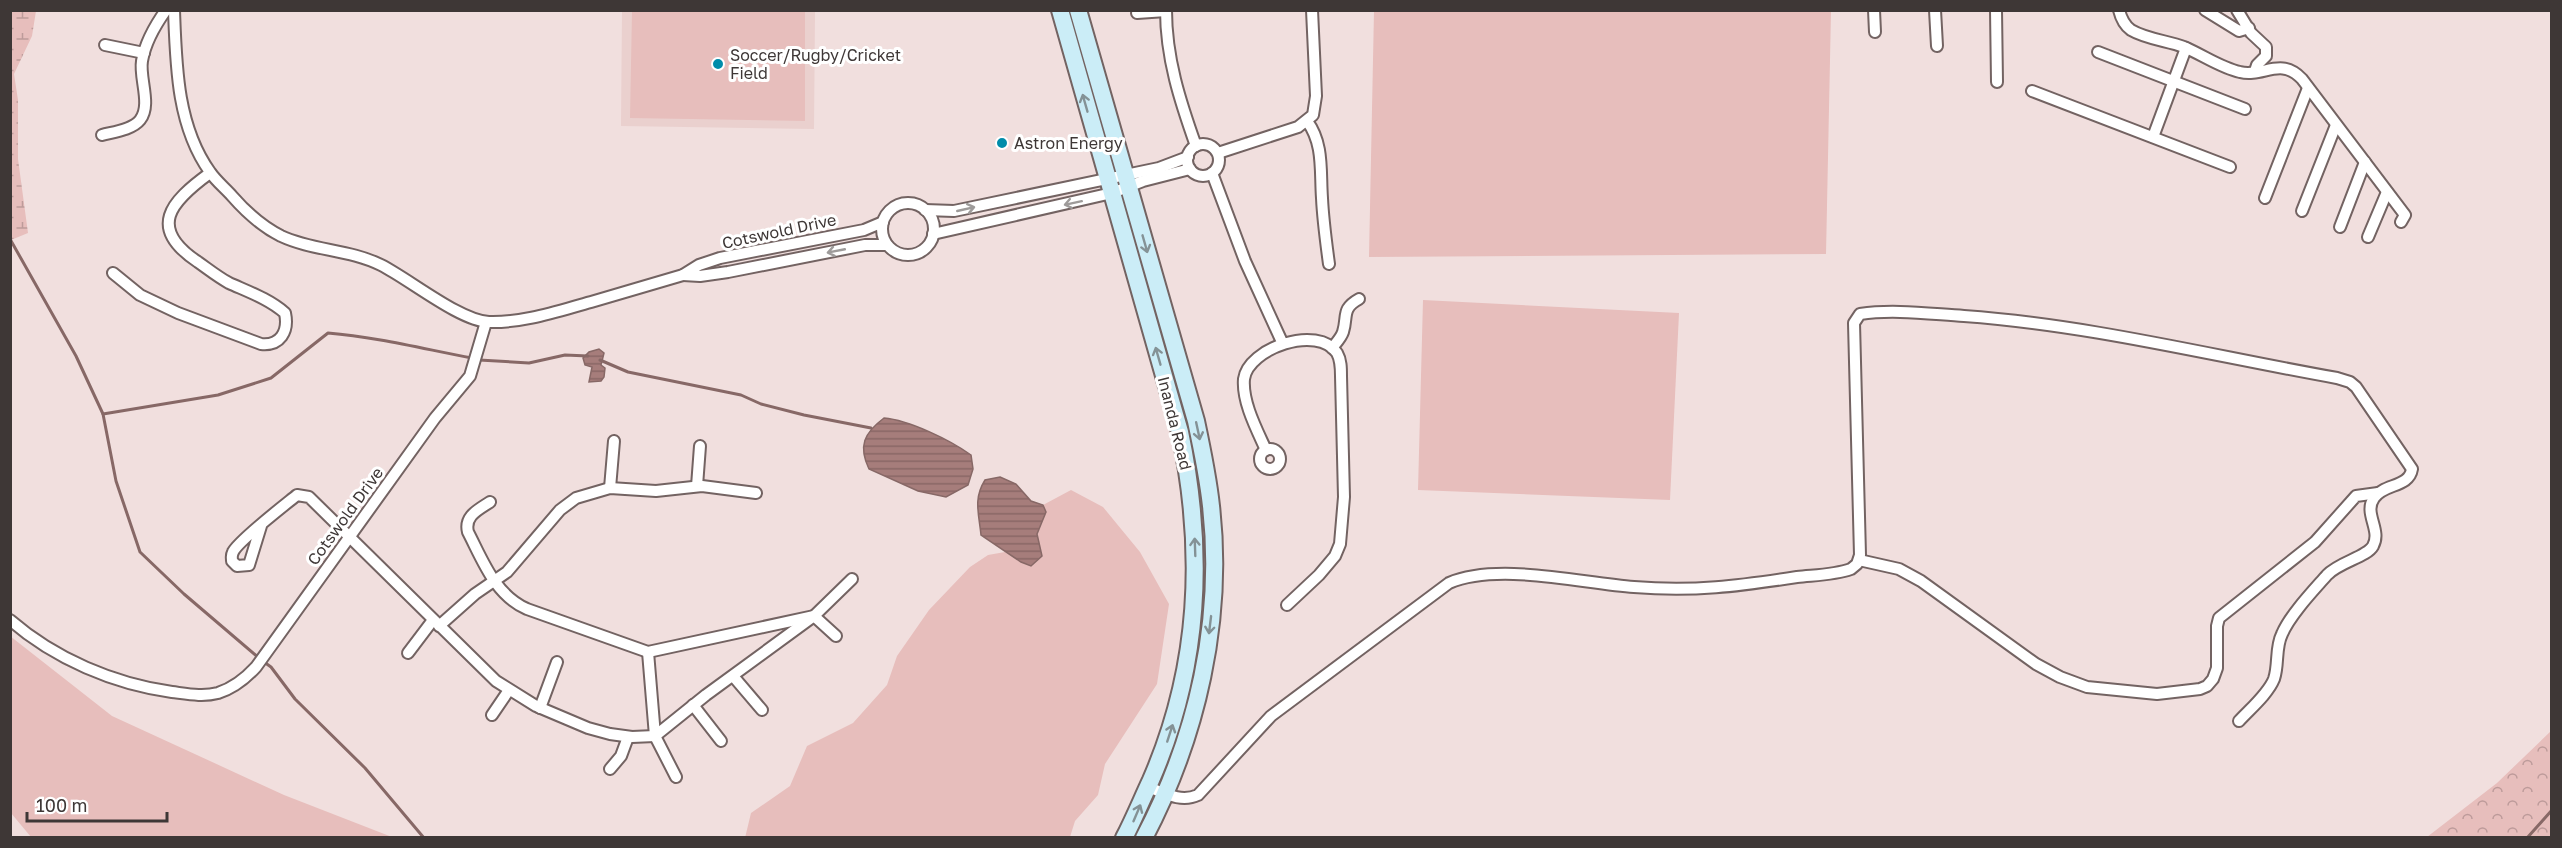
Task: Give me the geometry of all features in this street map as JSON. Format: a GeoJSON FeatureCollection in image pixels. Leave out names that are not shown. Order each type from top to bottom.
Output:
{"type":"FeatureCollection","features":[{"type":"Feature","properties":{"kind":"main road","name":"Inanda Road"},"geometry":{"type":"LineString","coordinates":[[1060,10],[1180,432],[1195,533],[1194,591],[1186,671],[1167,743],[1124,837]]}},
{"type":"Feature","properties":{"kind":"main road","name":"Inanda Road"},"geometry":{"type":"LineString","coordinates":[[1078,10],[1196,421],[1205,465],[1212,523],[1214,585],[1204,669],[1191,724],[1165,793],[1144,837]]}},
{"type":"Feature","properties":{"kind":"street"},"geometry":{"type":"LineString","coordinates":[[102,135],[125,129],[140,121],[144,105],[142,62],[144,53],[156,25],[166,10]]}},
{"type":"Feature","properties":{"kind":"street"},"geometry":{"type":"LineString","coordinates":[[174,10],[179,88],[185,118],[196,148],[210,173],[257,222],[302,244],[369,259],[445,304],[486,322]]}},
{"type":"Feature","properties":{"kind":"street"},"geometry":{"type":"LineString","coordinates":[[1218,153],[1286,131],[1307,121],[1314,112],[1316,96],[1312,10]]}},
{"type":"Feature","properties":{"kind":"street"},"geometry":{"type":"LineString","coordinates":[[1874,10],[1875,32]]}},
{"type":"Feature","properties":{"kind":"street"},"geometry":{"type":"LineString","coordinates":[[1935,10],[1936,46]]}},
{"type":"Feature","properties":{"kind":"street"},"geometry":{"type":"LineString","coordinates":[[1996,10],[1997,82]]}},
{"type":"Feature","properties":{"kind":"street"},"geometry":{"type":"LineString","coordinates":[[2119,10],[2123,22],[2133,31],[2186,48],[2240,72],[2289,69],[2302,79],[2405,215],[2401,222]]}},
{"type":"Feature","properties":{"kind":"street"},"geometry":{"type":"LineString","coordinates":[[2205,10],[2239,32],[2249,28]]}},
{"type":"Feature","properties":{"kind":"street"},"geometry":{"type":"LineString","coordinates":[[2237,10],[2266,47],[2266,56],[2257,65],[2255,71]]}},
{"type":"Feature","properties":{"kind":"street"},"geometry":{"type":"LineString","coordinates":[[1137,13],[1166,11],[1167,44],[1173,75],[1196,146]]}},
{"type":"Feature","properties":{"kind":"street"},"geometry":{"type":"LineString","coordinates":[[105,45],[144,53]]}},
{"type":"Feature","properties":{"kind":"street"},"geometry":{"type":"LineString","coordinates":[[2153,137],[2186,48]]}},
{"type":"Feature","properties":{"kind":"street"},"geometry":{"type":"LineString","coordinates":[[2098,52],[2245,109]]}},
{"type":"Feature","properties":{"kind":"street"},"geometry":{"type":"LineString","coordinates":[[2265,198],[2308,88]]}},
{"type":"Feature","properties":{"kind":"street"},"geometry":{"type":"LineString","coordinates":[[2032,91],[2230,167]]}},
{"type":"Feature","properties":{"kind":"street"},"geometry":{"type":"LineString","coordinates":[[1307,121],[1315,132],[1319,148],[1329,264]]}},
{"type":"Feature","properties":{"kind":"street"},"geometry":{"type":"LineString","coordinates":[[2302,211],[2336,124]]}},
{"type":"Feature","properties":{"kind":"street"},"geometry":{"type":"LineString","coordinates":[[1127,182],[1188,157],[1196,146],[1207,144],[1218,153]]}},
{"type":"Feature","properties":{"kind":"street"},"geometry":{"type":"LineString","coordinates":[[933,234],[1127,182],[1190,169],[1200,175],[1212,173],[1218,166],[1218,153]]}},
{"type":"Feature","properties":{"kind":"street"},"geometry":{"type":"LineString","coordinates":[[1188,157],[1190,169]]}},
{"type":"Feature","properties":{"kind":"street"},"geometry":{"type":"LineString","coordinates":[[2340,227],[2365,162]]}},
{"type":"Feature","properties":{"kind":"street"},"geometry":{"type":"LineString","coordinates":[[113,273],[140,296],[178,313],[261,344],[270,345],[280,339],[286,331],[285,313],[276,305],[226,281],[191,257],[173,241],[168,230],[168,220],[177,204],[193,186],[210,173]]}},
{"type":"Feature","properties":{"kind":"street"},"geometry":{"type":"LineString","coordinates":[[1212,173],[1245,261],[1282,342]]}},
{"type":"Feature","properties":{"kind":"street"},"geometry":{"type":"LineString","coordinates":[[925,210],[954,212],[1109,186]]}},
{"type":"Feature","properties":{"kind":"street"},"geometry":{"type":"LineString","coordinates":[[2368,237],[2387,192]]}},
{"type":"Feature","properties":{"kind":"street"},"geometry":{"type":"LineString","coordinates":[[900,204],[918,205],[925,210],[932,221],[933,234],[925,249],[909,255],[893,251],[887,245],[882,230],[883,222],[887,214],[900,204]]}},
{"type":"Feature","properties":{"kind":"street","name":"Cotswold Drive"},"geometry":{"type":"LineString","coordinates":[[10,620],[36,640],[88,668],[152,689],[198,696],[210,695],[236,685],[256,667],[435,418],[466,384],[486,322],[523,320],[683,275],[699,265],[720,258],[864,230],[883,222]]}},
{"type":"Feature","properties":{"kind":"street"},"geometry":{"type":"LineString","coordinates":[[782,245],[785,261]]}},
{"type":"Feature","properties":{"kind":"street","name":"Cotswold Drive"},"geometry":{"type":"LineString","coordinates":[[683,275],[700,276],[723,273],[865,245],[887,245]]}},
{"type":"Feature","properties":{"kind":"street"},"geometry":{"type":"LineString","coordinates":[[720,258],[723,273]]}},
{"type":"Feature","properties":{"kind":"street"},"geometry":{"type":"LineString","coordinates":[[1332,348],[1343,332],[1344,315],[1349,307],[1359,299]]}},
{"type":"Feature","properties":{"kind":"street"},"geometry":{"type":"LineString","coordinates":[[1148,787],[1185,799],[1198,795],[1271,716],[1449,583],[1460,578],[1492,574],[1631,587],[1694,590],[1736,587],[1851,569],[1859,560],[1854,330],[1856,317],[1865,314],[1901,312],[2035,322],[2350,382],[2384,426],[2412,469],[2404,482],[2378,493],[2356,496],[2315,542],[2219,618],[2217,668],[2213,679],[2200,689],[2157,694],[2099,688],[2066,680],[2036,664],[1921,580],[1899,569],[1859,560]]}},
{"type":"Feature","properties":{"kind":"street"},"geometry":{"type":"LineString","coordinates":[[1266,450],[1250,413],[1244,381],[1251,364],[1282,342],[1314,341],[1332,348],[1339,357],[1341,376],[1344,497],[1340,544],[1324,570],[1287,605]]}},
{"type":"Feature","properties":{"kind":"street"},"geometry":{"type":"LineString","coordinates":[[610,488],[614,441]]}},
{"type":"Feature","properties":{"kind":"street"},"geometry":{"type":"LineString","coordinates":[[697,486],[700,446]]}},
{"type":"Feature","properties":{"kind":"street"},"geometry":{"type":"LineString","coordinates":[[408,653],[436,623],[507,572],[560,510],[576,498],[610,488],[656,491],[697,486],[756,494]]}},
{"type":"Feature","properties":{"kind":"street"},"geometry":{"type":"LineString","coordinates":[[2239,721],[2273,681],[2278,647],[2287,624],[2330,572],[2344,562],[2369,551],[2373,546],[2376,532],[2370,509],[2371,502],[2378,493]]}},
{"type":"Feature","properties":{"kind":"street"},"geometry":{"type":"LineString","coordinates":[[261,526],[297,495],[305,495],[467,655],[509,690],[540,708],[588,728],[628,737],[655,736],[693,705],[814,616],[852,579]]}},
{"type":"Feature","properties":{"kind":"street"},"geometry":{"type":"LineString","coordinates":[[490,502],[471,515],[466,525],[494,581],[516,604],[648,652],[699,643],[772,624],[814,616]]}},
{"type":"Feature","properties":{"kind":"street"},"geometry":{"type":"LineString","coordinates":[[814,616],[836,636]]}},
{"type":"Feature","properties":{"kind":"street"},"geometry":{"type":"LineString","coordinates":[[772,624],[780,642]]}},
{"type":"Feature","properties":{"kind":"street"},"geometry":{"type":"LineString","coordinates":[[648,652],[655,736],[676,777]]}},
{"type":"Feature","properties":{"kind":"street"},"geometry":{"type":"LineString","coordinates":[[540,708],[557,662]]}},
{"type":"Feature","properties":{"kind":"street"},"geometry":{"type":"LineString","coordinates":[[733,676],[762,710]]}},
{"type":"Feature","properties":{"kind":"street"},"geometry":{"type":"LineString","coordinates":[[492,715],[509,690]]}},
{"type":"Feature","properties":{"kind":"street"},"geometry":{"type":"LineString","coordinates":[[693,705],[720,741]]}},
{"type":"Feature","properties":{"kind":"street"},"geometry":{"type":"LineString","coordinates":[[610,769],[621,756],[628,737]]}},
{"type":"Feature","properties":{"kind":"shaded area","name":"Soccer/Rugby/Cricket Field"},"geometry":{"type":"Polygon","coordinates":[[[622,11],[815,11],[814,129],[621,126],[622,11]]]}},
{"type":"Feature","properties":{"kind":"shaded area"},"geometry":{"type":"Polygon","coordinates":[[[599,349],[604,353],[601,365],[605,368],[604,377],[601,381],[589,382],[592,367],[585,365],[583,358],[589,352],[599,349]]]}},
{"type":"Feature","properties":{"kind":"shaded area"},"geometry":{"type":"Polygon","coordinates":[[[884,418],[929,432],[971,455],[973,469],[968,485],[946,497],[918,491],[869,469],[864,453],[865,440],[872,429],[884,418]]]}},
{"type":"Feature","properties":{"kind":"shaded area"},"geometry":{"type":"Polygon","coordinates":[[[1000,477],[1016,484],[1031,501],[1043,505],[1046,512],[1037,534],[1042,556],[1031,566],[1021,562],[981,535],[978,500],[981,487],[985,480],[1000,477]]]}},
{"type":"Feature","properties":{"kind":"green space"},"geometry":{"type":"Polygon","coordinates":[[[11,10],[36,11],[32,36],[14,74],[18,100],[18,159],[28,233],[11,240],[11,10]]]}},
{"type":"Feature","properties":{"kind":"green space","name":"Soccer/Rugby/Cricket Field"},"geometry":{"type":"Polygon","coordinates":[[[632,11],[805,11],[805,121],[630,118],[632,11]]]}},
{"type":"Feature","properties":{"kind":"green space"},"geometry":{"type":"Polygon","coordinates":[[[1374,11],[1831,11],[1826,254],[1369,257],[1374,11]]]}},
{"type":"Feature","properties":{"kind":"green space"},"geometry":{"type":"Polygon","coordinates":[[[1423,300],[1679,313],[1670,500],[1418,490],[1423,300]]]}},
{"type":"Feature","properties":{"kind":"green space"},"geometry":{"type":"Polygon","coordinates":[[[1071,490],[1103,507],[1140,552],[1169,604],[1157,684],[1105,764],[1098,795],[1075,821],[1070,837],[745,838],[751,813],[790,786],[807,746],[853,723],[887,685],[897,656],[929,610],[970,567],[988,555],[1005,552],[1031,566],[1041,556],[1037,534],[1046,512],[1043,505],[1071,490]]]}},
{"type":"Feature","properties":{"kind":"green space"},"geometry":{"type":"Polygon","coordinates":[[[10,636],[112,716],[284,795],[392,837],[31,837],[11,813],[10,636]]]}},
{"type":"Feature","properties":{"kind":"green space"},"geometry":{"type":"Polygon","coordinates":[[[2551,731],[2551,837],[2427,837],[2497,783],[2551,731]]]}},
{"type":"Feature","properties":{"kind":"waterway"},"geometry":{"type":"LineString","coordinates":[[10,239],[76,356],[103,414],[116,481],[140,552],[184,594],[259,658]]}},
{"type":"Feature","properties":{"kind":"waterway"},"geometry":{"type":"LineString","coordinates":[[103,414],[218,395],[271,378],[328,333],[382,340],[472,358]]}},
{"type":"Feature","properties":{"kind":"waterway"},"geometry":{"type":"LineString","coordinates":[[479,360],[529,363],[565,355],[588,356]]}},
{"type":"Feature","properties":{"kind":"waterway"},"geometry":{"type":"LineString","coordinates":[[600,360],[628,372],[741,395],[761,404],[804,415],[871,428]]}},
{"type":"Feature","properties":{"kind":"waterway"},"geometry":{"type":"LineString","coordinates":[[264,662],[271,667],[295,699],[365,768],[424,838]]}},
{"type":"Feature","properties":{"kind":"waterway"},"geometry":{"type":"LineString","coordinates":[[2527,838],[2552,810]]}},
{"type":"Feature","properties":{"kind":"place","name":"Soccer/Rugby/Cricket Field"},"geometry":{"type":"Point","coordinates":[718,64]}},
{"type":"Feature","properties":{"kind":"place","name":"Astron Energy"},"geometry":{"type":"Point","coordinates":[1002,143]}}]}
